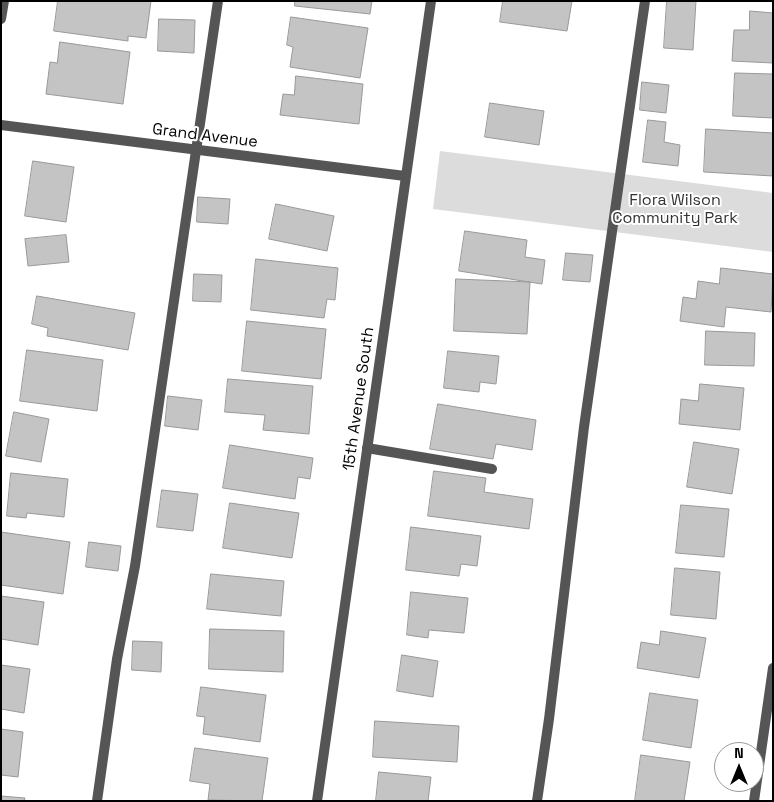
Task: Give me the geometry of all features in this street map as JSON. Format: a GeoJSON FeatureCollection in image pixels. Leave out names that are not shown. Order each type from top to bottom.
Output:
{"type":"FeatureCollection","features":[{"type":"Feature","properties":{"kind":"street"},"geometry":{"type":"LineString","coordinates":[[1,19],[4,1]]}},
{"type":"Feature","properties":{"kind":"street"},"geometry":{"type":"LineString","coordinates":[[97,801],[116,668],[135,566],[218,1]]}},
{"type":"Feature","properties":{"kind":"street","name":"15th Avenue South"},"geometry":{"type":"LineString","coordinates":[[317,801],[431,1]]}},
{"type":"Feature","properties":{"kind":"street"},"geometry":{"type":"LineString","coordinates":[[537,801],[549,719],[584,427],[645,1]]}},
{"type":"Feature","properties":{"kind":"street","name":"Grand Avenue"},"geometry":{"type":"LineString","coordinates":[[1,125],[405,176]]}},
{"type":"Feature","properties":{"kind":"street"},"geometry":{"type":"LineString","coordinates":[[367,448],[492,469]]}},
{"type":"Feature","properties":{"kind":"street"},"geometry":{"type":"LineString","coordinates":[[754,801],[773,668]]}},
{"type":"Feature","properties":{"kind":"green space","name":"Flora Wilson Community Park"},"geometry":{"type":"Polygon","coordinates":[[[440,151],[773,193],[773,252],[433,209],[440,151]]]}},
{"type":"Feature","properties":{"kind":"building"},"geometry":{"type":"Polygon","coordinates":[[[58,1],[151,1],[146,38],[128,36],[128,41],[54,31],[58,1]]]}},
{"type":"Feature","properties":{"kind":"building"},"geometry":{"type":"Polygon","coordinates":[[[295,1],[372,1],[370,14],[295,6],[295,1]]]}},
{"type":"Feature","properties":{"kind":"building"},"geometry":{"type":"Polygon","coordinates":[[[503,1],[572,1],[567,31],[500,22],[503,1]]]}},
{"type":"Feature","properties":{"kind":"building"},"geometry":{"type":"Polygon","coordinates":[[[667,1],[696,1],[693,50],[664,48],[667,1]]]}},
{"type":"Feature","properties":{"kind":"building"},"geometry":{"type":"Polygon","coordinates":[[[750,11],[773,13],[773,63],[732,61],[734,30],[749,30],[750,11]]]}},
{"type":"Feature","properties":{"kind":"building"},"geometry":{"type":"Polygon","coordinates":[[[291,17],[368,28],[360,78],[290,67],[293,47],[287,45],[291,17]]]}},
{"type":"Feature","properties":{"kind":"building"},"geometry":{"type":"Polygon","coordinates":[[[159,19],[195,20],[194,53],[158,51],[159,19]]]}},
{"type":"Feature","properties":{"kind":"building"},"geometry":{"type":"Polygon","coordinates":[[[60,42],[130,52],[123,104],[46,94],[50,62],[57,63],[60,42]]]}},
{"type":"Feature","properties":{"kind":"building"},"geometry":{"type":"Polygon","coordinates":[[[735,73],[773,74],[773,118],[733,116],[735,73]]]}},
{"type":"Feature","properties":{"kind":"building"},"geometry":{"type":"Polygon","coordinates":[[[296,76],[363,84],[359,124],[280,115],[283,94],[294,95],[296,76]]]}},
{"type":"Feature","properties":{"kind":"building"},"geometry":{"type":"Polygon","coordinates":[[[642,82],[669,85],[666,113],[640,110],[642,82]]]}},
{"type":"Feature","properties":{"kind":"building"},"geometry":{"type":"Polygon","coordinates":[[[490,103],[544,111],[539,145],[485,137],[490,103]]]}},
{"type":"Feature","properties":{"kind":"building"},"geometry":{"type":"Polygon","coordinates":[[[648,120],[666,122],[664,142],[680,145],[678,166],[643,162],[648,120]]]}},
{"type":"Feature","properties":{"kind":"building"},"geometry":{"type":"Polygon","coordinates":[[[706,129],[773,133],[773,176],[704,172],[706,129]]]}},
{"type":"Feature","properties":{"kind":"building"},"geometry":{"type":"Polygon","coordinates":[[[33,161],[74,167],[66,222],[25,216],[33,161]]]}},
{"type":"Feature","properties":{"kind":"building"},"geometry":{"type":"Polygon","coordinates":[[[198,197],[230,199],[228,224],[197,222],[198,197]]]}},
{"type":"Feature","properties":{"kind":"building"},"geometry":{"type":"Polygon","coordinates":[[[276,204],[334,216],[327,251],[269,239],[276,204]]]}},
{"type":"Feature","properties":{"kind":"building"},"geometry":{"type":"Polygon","coordinates":[[[465,231],[527,240],[525,257],[545,260],[542,284],[459,271],[465,231]]]}},
{"type":"Feature","properties":{"kind":"building"},"geometry":{"type":"Polygon","coordinates":[[[66,235],[69,262],[28,266],[25,239],[66,235]]]}},
{"type":"Feature","properties":{"kind":"building"},"geometry":{"type":"Polygon","coordinates":[[[566,253],[593,255],[590,282],[563,280],[566,253]]]}},
{"type":"Feature","properties":{"kind":"building"},"geometry":{"type":"Polygon","coordinates":[[[256,259],[338,268],[335,300],[327,299],[324,318],[251,310],[256,259]]]}},
{"type":"Feature","properties":{"kind":"building"},"geometry":{"type":"Polygon","coordinates":[[[721,268],[773,274],[771,312],[726,307],[724,327],[680,321],[683,297],[696,299],[698,281],[719,284],[721,268]]]}},
{"type":"Feature","properties":{"kind":"building"},"geometry":{"type":"Polygon","coordinates":[[[194,274],[222,275],[221,302],[193,301],[194,274]]]}},
{"type":"Feature","properties":{"kind":"building"},"geometry":{"type":"Polygon","coordinates":[[[456,279],[530,282],[527,334],[454,331],[456,279]]]}},
{"type":"Feature","properties":{"kind":"building"},"geometry":{"type":"Polygon","coordinates":[[[37,296],[135,313],[128,350],[47,336],[48,328],[32,324],[37,296]]]}},
{"type":"Feature","properties":{"kind":"building"},"geometry":{"type":"Polygon","coordinates":[[[247,321],[326,329],[321,379],[242,371],[247,321]]]}},
{"type":"Feature","properties":{"kind":"building"},"geometry":{"type":"Polygon","coordinates":[[[706,331],[755,333],[754,366],[705,365],[706,331]]]}},
{"type":"Feature","properties":{"kind":"building"},"geometry":{"type":"Polygon","coordinates":[[[27,350],[103,360],[97,411],[20,401],[27,350]]]}},
{"type":"Feature","properties":{"kind":"building"},"geometry":{"type":"Polygon","coordinates":[[[448,351],[499,356],[496,384],[480,382],[479,392],[444,388],[448,351]]]}},
{"type":"Feature","properties":{"kind":"building"},"geometry":{"type":"Polygon","coordinates":[[[228,379],[313,386],[309,434],[263,430],[265,415],[225,412],[228,379]]]}},
{"type":"Feature","properties":{"kind":"building"},"geometry":{"type":"Polygon","coordinates":[[[700,384],[744,388],[740,430],[679,424],[681,399],[698,401],[700,384]]]}},
{"type":"Feature","properties":{"kind":"building"},"geometry":{"type":"Polygon","coordinates":[[[168,396],[202,400],[198,430],[165,426],[168,396]]]}},
{"type":"Feature","properties":{"kind":"building"},"geometry":{"type":"Polygon","coordinates":[[[438,404],[536,420],[532,450],[496,444],[493,459],[430,449],[438,404]]]}},
{"type":"Feature","properties":{"kind":"building"},"geometry":{"type":"Polygon","coordinates":[[[14,412],[49,419],[41,462],[6,456],[14,412]]]}},
{"type":"Feature","properties":{"kind":"building"},"geometry":{"type":"Polygon","coordinates":[[[694,442],[739,449],[732,494],[687,487],[694,442]]]}},
{"type":"Feature","properties":{"kind":"building"},"geometry":{"type":"Polygon","coordinates":[[[230,445],[313,458],[310,479],[298,477],[295,499],[223,488],[230,445]]]}},
{"type":"Feature","properties":{"kind":"building"},"geometry":{"type":"Polygon","coordinates":[[[434,471],[486,478],[484,492],[533,499],[529,529],[428,516],[434,471]]]}},
{"type":"Feature","properties":{"kind":"building"},"geometry":{"type":"Polygon","coordinates":[[[11,473],[68,479],[64,517],[27,513],[26,518],[7,516],[11,473]]]}},
{"type":"Feature","properties":{"kind":"building"},"geometry":{"type":"Polygon","coordinates":[[[162,490],[198,494],[193,531],[157,527],[162,490]]]}},
{"type":"Feature","properties":{"kind":"building"},"geometry":{"type":"Polygon","coordinates":[[[230,503],[299,513],[292,558],[223,548],[230,503]]]}},
{"type":"Feature","properties":{"kind":"building"},"geometry":{"type":"Polygon","coordinates":[[[681,505],[729,509],[724,557],[676,553],[681,505]]]}},
{"type":"Feature","properties":{"kind":"building"},"geometry":{"type":"Polygon","coordinates":[[[411,527],[481,536],[477,566],[461,564],[459,576],[406,570],[411,527]]]}},
{"type":"Feature","properties":{"kind":"building"},"geometry":{"type":"Polygon","coordinates":[[[1,532],[70,542],[63,594],[1,585],[1,532]]]}},
{"type":"Feature","properties":{"kind":"building"},"geometry":{"type":"Polygon","coordinates":[[[89,542],[121,546],[118,571],[86,567],[89,542]]]}},
{"type":"Feature","properties":{"kind":"building"},"geometry":{"type":"Polygon","coordinates":[[[675,568],[720,572],[716,619],[671,615],[675,568]]]}},
{"type":"Feature","properties":{"kind":"building"},"geometry":{"type":"Polygon","coordinates":[[[211,574],[284,581],[281,616],[207,609],[211,574]]]}},
{"type":"Feature","properties":{"kind":"building"},"geometry":{"type":"Polygon","coordinates":[[[411,592],[468,598],[464,633],[429,630],[428,638],[407,635],[411,592]]]}},
{"type":"Feature","properties":{"kind":"building"},"geometry":{"type":"Polygon","coordinates":[[[1,596],[44,602],[38,645],[1,639],[1,596]]]}},
{"type":"Feature","properties":{"kind":"building"},"geometry":{"type":"Polygon","coordinates":[[[210,629],[284,631],[283,672],[209,669],[210,629]]]}},
{"type":"Feature","properties":{"kind":"building"},"geometry":{"type":"Polygon","coordinates":[[[661,631],[706,638],[699,678],[637,668],[641,642],[659,645],[661,631]]]}},
{"type":"Feature","properties":{"kind":"building"},"geometry":{"type":"Polygon","coordinates":[[[133,641],[162,642],[161,672],[132,670],[133,641]]]}},
{"type":"Feature","properties":{"kind":"building"},"geometry":{"type":"Polygon","coordinates":[[[402,655],[438,661],[433,697],[397,691],[402,655]]]}},
{"type":"Feature","properties":{"kind":"building"},"geometry":{"type":"Polygon","coordinates":[[[1,665],[30,669],[24,713],[1,709],[1,665]]]}},
{"type":"Feature","properties":{"kind":"building"},"geometry":{"type":"Polygon","coordinates":[[[201,687],[266,695],[260,742],[203,734],[205,717],[197,716],[201,687]]]}},
{"type":"Feature","properties":{"kind":"building"},"geometry":{"type":"Polygon","coordinates":[[[650,693],[698,700],[691,748],[643,740],[650,693]]]}},
{"type":"Feature","properties":{"kind":"building"},"geometry":{"type":"Polygon","coordinates":[[[375,721],[459,726],[457,762],[373,757],[375,721]]]}},
{"type":"Feature","properties":{"kind":"building"},"geometry":{"type":"Polygon","coordinates":[[[1,729],[23,732],[18,777],[1,775],[1,729]]]}},
{"type":"Feature","properties":{"kind":"building"},"geometry":{"type":"Polygon","coordinates":[[[195,748],[268,758],[262,801],[208,800],[210,784],[190,781],[195,748]]]}},
{"type":"Feature","properties":{"kind":"building"},"geometry":{"type":"Polygon","coordinates":[[[641,755],[690,762],[684,801],[635,801],[641,755]]]}},
{"type":"Feature","properties":{"kind":"building"},"geometry":{"type":"Polygon","coordinates":[[[379,772],[431,777],[428,801],[376,801],[379,772]]]}},
{"type":"Feature","properties":{"kind":"building"},"geometry":{"type":"Polygon","coordinates":[[[1,796],[25,798],[24,801],[1,801],[1,796]]]}}]}
